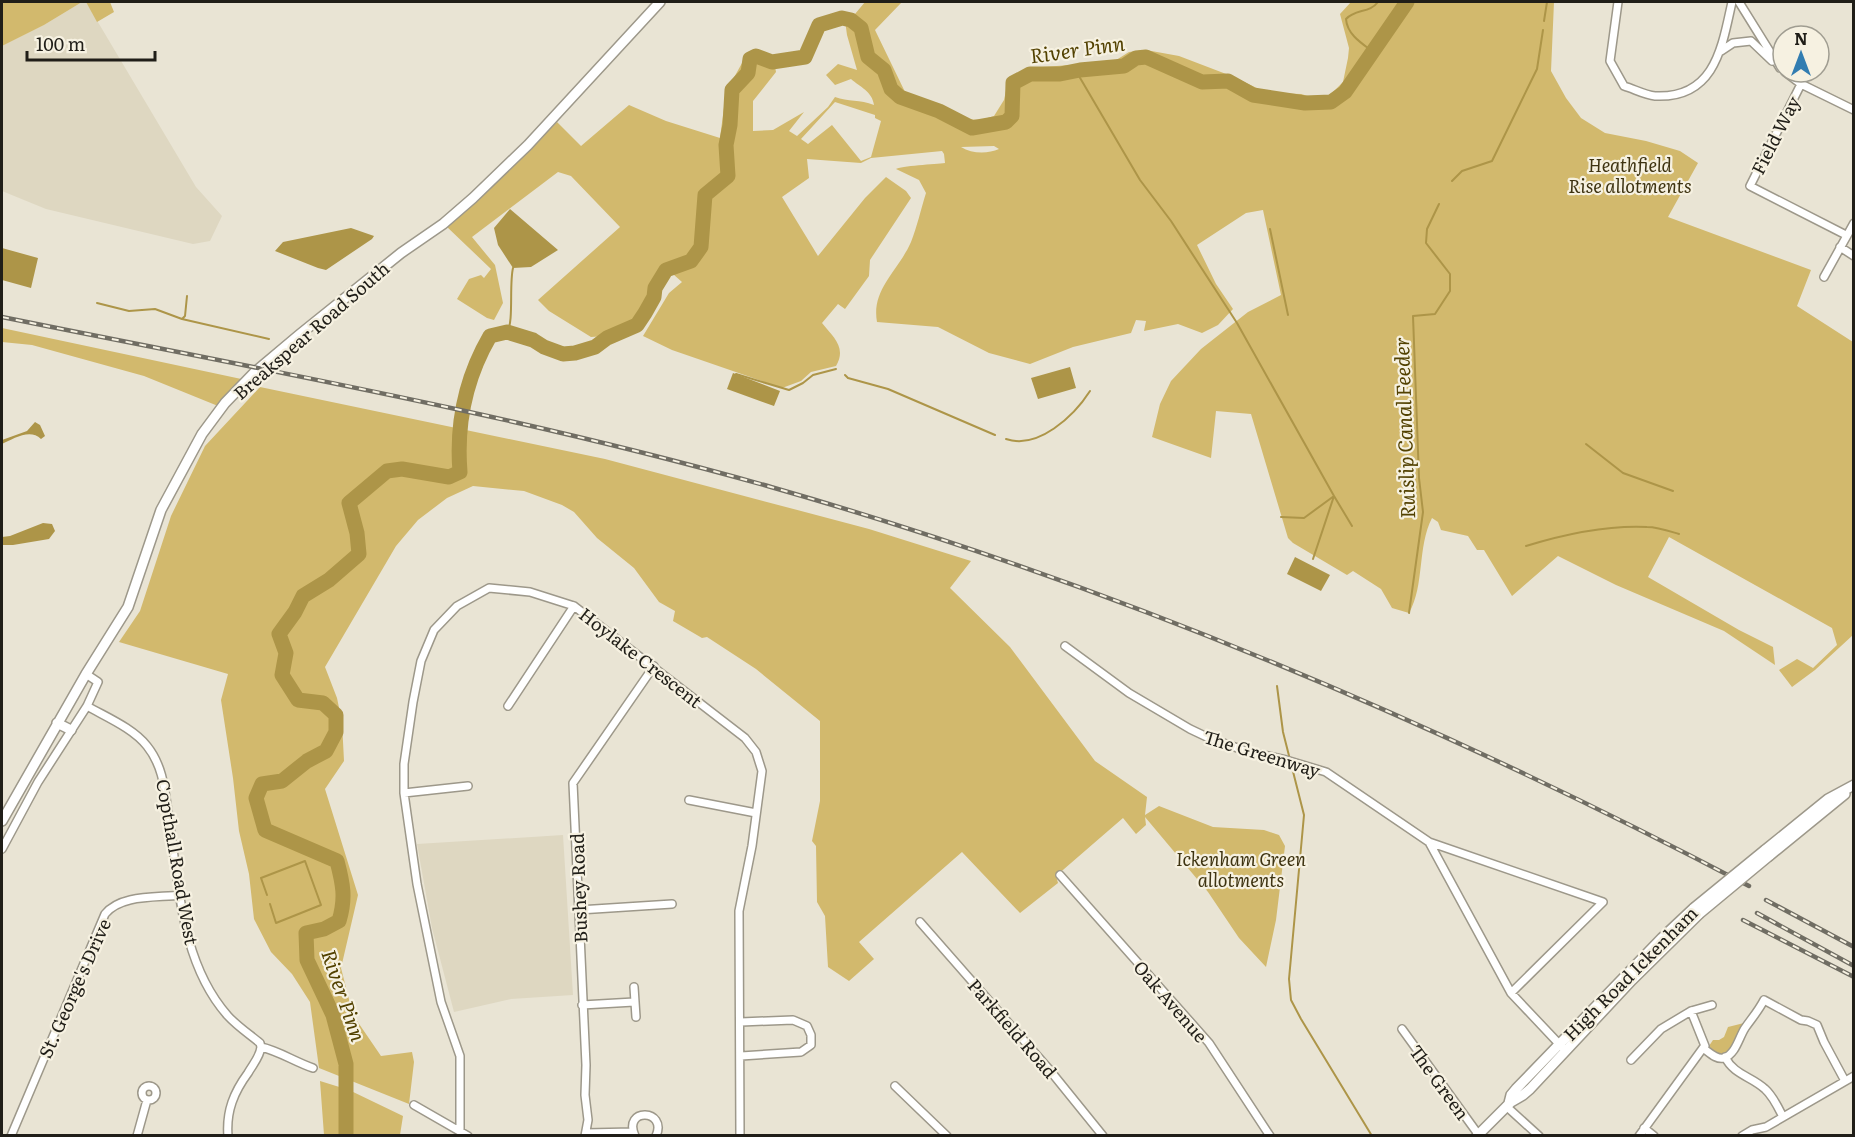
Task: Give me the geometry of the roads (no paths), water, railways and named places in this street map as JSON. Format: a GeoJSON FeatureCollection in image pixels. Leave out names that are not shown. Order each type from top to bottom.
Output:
{"type":"FeatureCollection","features":[{"type":"Feature","properties":{"kind":"street","name":"Breakspear Road South"},"geometry":{"type":"LineString","coordinates":[[2,821],[57,723],[128,607],[161,510],[202,434],[225,403],[255,372],[299,335],[401,252],[443,224],[473,198],[528,145],[660,2]]}},
{"type":"Feature","properties":{"kind":"street"},"geometry":{"type":"LineString","coordinates":[[1618,2],[1610,61],[1624,86],[1654,96],[1682,94],[1704,80],[1721,51],[1732,2]]}},
{"type":"Feature","properties":{"kind":"street"},"geometry":{"type":"LineString","coordinates":[[1739,2],[1771,51]]}},
{"type":"Feature","properties":{"kind":"street","name":"Field Way"},"geometry":{"type":"LineString","coordinates":[[1721,51],[1733,43],[1751,41],[1771,59]]}},
{"type":"Feature","properties":{"kind":"street","name":"Field Way"},"geometry":{"type":"LineString","coordinates":[[1846,236],[1750,186],[1801,84],[1853,108]]}},
{"type":"Feature","properties":{"kind":"street"},"geometry":{"type":"LineString","coordinates":[[1824,277],[1854,223]]}},
{"type":"Feature","properties":{"kind":"street"},"geometry":{"type":"LineString","coordinates":[[1840,247],[1854,256]]}},
{"type":"Feature","properties":{"kind":"street","name":"Hoylake Crescent"},"geometry":{"type":"LineString","coordinates":[[460,1133],[460,1056],[441,1002],[417,884],[404,793],[404,764],[421,661],[434,630],[457,606],[489,588],[530,592],[574,606],[746,738],[756,752],[762,771],[740,911],[740,1136]]}},
{"type":"Feature","properties":{"kind":"street"},"geometry":{"type":"LineString","coordinates":[[508,706],[574,606]]}},
{"type":"Feature","properties":{"kind":"street","name":"The Greenway"},"geometry":{"type":"LineString","coordinates":[[1065,646],[1129,693],[1190,729],[1246,752],[1317,768],[1334,776],[1429,842],[1603,902],[1511,993]]}},
{"type":"Feature","properties":{"kind":"street","name":"Bushey Road"},"geometry":{"type":"LineString","coordinates":[[585,1134],[588,1119],[585,1095],[586,1065],[573,783],[654,666]]}},
{"type":"Feature","properties":{"kind":"street"},"geometry":{"type":"LineString","coordinates":[[2,849],[39,782],[87,706],[98,682],[86,674]]}},
{"type":"Feature","properties":{"kind":"street","name":"Copthall Road West"},"geometry":{"type":"LineString","coordinates":[[87,706],[128,730],[146,745],[162,771],[189,943],[201,974],[228,1016],[260,1043],[261,1047],[272,1049],[293,1061],[313,1068]]}},
{"type":"Feature","properties":{"kind":"street"},"geometry":{"type":"LineString","coordinates":[[57,723],[71,730]]}},
{"type":"Feature","properties":{"kind":"street"},"geometry":{"type":"LineString","coordinates":[[404,793],[468,786]]}},
{"type":"Feature","properties":{"kind":"street","name":"High Road Ickenham"},"geometry":{"type":"LineString","coordinates":[[1478,1135],[1506,1106],[1516,1089],[1563,1048],[1662,938],[1767,853],[1828,799],[1854,786]]}},
{"type":"Feature","properties":{"kind":"street"},"geometry":{"type":"LineString","coordinates":[[689,800],[756,813]]}},
{"type":"Feature","properties":{"kind":"street","name":"The Greenway"},"geometry":{"type":"LineString","coordinates":[[1429,842],[1511,993],[1563,1048]]}},
{"type":"Feature","properties":{"kind":"street","name":"Oak Avenue"},"geometry":{"type":"LineString","coordinates":[[1060,875],[1209,1043],[1270,1136]]}},
{"type":"Feature","properties":{"kind":"street","name":"St. George's Drive"},"geometry":{"type":"LineString","coordinates":[[11,1136],[105,914],[122,902],[181,896]]}},
{"type":"Feature","properties":{"kind":"street"},"geometry":{"type":"LineString","coordinates":[[579,910],[672,904]]}},
{"type":"Feature","properties":{"kind":"street","name":"Parkfield Road"},"geometry":{"type":"LineString","coordinates":[[920,922],[1048,1068],[1103,1136]]}},
{"type":"Feature","properties":{"kind":"street"},"geometry":{"type":"LineString","coordinates":[[634,987],[636,1017]]}},
{"type":"Feature","properties":{"kind":"street"},"geometry":{"type":"LineString","coordinates":[[1725,1058],[1736,1046],[1764,1000],[1801,1020],[1817,1025],[1845,1081]]}},
{"type":"Feature","properties":{"kind":"street"},"geometry":{"type":"LineString","coordinates":[[582,1005],[634,1002]]}},
{"type":"Feature","properties":{"kind":"street"},"geometry":{"type":"LineString","coordinates":[[1631,1060],[1661,1029],[1691,1011],[1712,1005]]}},
{"type":"Feature","properties":{"kind":"street"},"geometry":{"type":"LineString","coordinates":[[1639,1136],[1705,1046],[1691,1011]]}},
{"type":"Feature","properties":{"kind":"street"},"geometry":{"type":"LineString","coordinates":[[741,1022],[793,1020],[807,1026],[811,1035],[811,1045],[801,1052],[741,1056]]}},
{"type":"Feature","properties":{"kind":"street","name":"The Green"},"geometry":{"type":"LineString","coordinates":[[1402,1029],[1478,1135]]}},
{"type":"Feature","properties":{"kind":"street"},"geometry":{"type":"LineString","coordinates":[[228,1136],[231,1102],[238,1087],[259,1056],[261,1047]]}},
{"type":"Feature","properties":{"kind":"street"},"geometry":{"type":"LineString","coordinates":[[1703,1048],[1716,1057],[1725,1058]]}},
{"type":"Feature","properties":{"kind":"street"},"geometry":{"type":"LineString","coordinates":[[1725,1058],[1732,1069],[1750,1077],[1765,1089],[1783,1117]]}},
{"type":"Feature","properties":{"kind":"street"},"geometry":{"type":"LineString","coordinates":[[1742,1136],[1752,1130],[1766,1127],[1854,1077]]}},
{"type":"Feature","properties":{"kind":"street"},"geometry":{"type":"LineString","coordinates":[[896,1086],[947,1136]]}},
{"type":"Feature","properties":{"kind":"street"},"geometry":{"type":"LineString","coordinates":[[137,1136],[147,1100]]}},
{"type":"Feature","properties":{"kind":"street"},"geometry":{"type":"LineString","coordinates":[[414,1105],[468,1136]]}},
{"type":"Feature","properties":{"kind":"street"},"geometry":{"type":"LineString","coordinates":[[1506,1106],[1539,1136]]}},
{"type":"Feature","properties":{"kind":"street"},"geometry":{"type":"LineString","coordinates":[[585,1134],[634,1134],[633,1121],[636,1117],[645,1114],[651,1116],[657,1123],[656,1136]]}},
{"type":"Feature","properties":{"kind":"street"},"geometry":{"type":"LineString","coordinates":[[1644,1128],[1654,1136]]}},
{"type":"Feature","properties":{"kind":"waterway"},"geometry":{"type":"LineString","coordinates":[[1372,51],[1352,34],[1346,19],[1371,8],[1378,2]]}},
{"type":"Feature","properties":{"kind":"waterway","name":"River Pinn"},"geometry":{"type":"LineString","coordinates":[[346,1136],[346,1064],[333,1015],[307,960],[306,933],[324,929],[339,921],[343,891],[337,861],[265,830],[256,798],[262,784],[282,781],[307,761],[326,751],[336,732],[336,715],[323,703],[298,700],[282,675],[286,653],[279,634],[303,596],[329,580],[359,554],[357,533],[349,503],[387,471],[402,469],[449,477],[460,472],[459,436],[464,402],[474,368],[490,336],[507,332],[533,340],[563,354],[595,347],[607,338],[637,325],[654,297],[655,288],[666,270],[691,261],[701,247],[705,195],[728,176],[726,145],[730,125],[732,90],[748,73],[750,59],[756,56],[772,62],[805,57],[819,25],[842,18],[851,20],[861,28],[868,57],[884,70],[891,89],[900,97],[939,111],[972,128],[1006,122],[1012,116],[1013,83],[1030,74],[1060,74],[1124,66],[1136,58],[1146,57],[1202,82],[1228,81],[1253,95],[1305,103],[1331,102],[1345,92],[1407,2]]}},
{"type":"Feature","properties":{"kind":"waterway","name":"Ruislip Canal Feeder"},"geometry":{"type":"LineString","coordinates":[[1544,21],[1547,2]]}},
{"type":"Feature","properties":{"kind":"waterway","name":"Ruislip Canal Feeder"},"geometry":{"type":"LineString","coordinates":[[1452,181],[1462,171],[1492,161],[1537,69],[1543,30]]}},
{"type":"Feature","properties":{"kind":"waterway"},"geometry":{"type":"LineString","coordinates":[[1076,71],[1140,180],[1171,221],[1237,323],[1334,496],[1313,559]]}},
{"type":"Feature","properties":{"kind":"waterway","name":"Ruislip Canal Feeder"},"geometry":{"type":"LineString","coordinates":[[1409,613],[1423,512],[1419,478],[1413,316],[1435,314],[1450,291],[1450,274],[1426,243],[1427,229],[1439,204]]}},
{"type":"Feature","properties":{"kind":"waterway"},"geometry":{"type":"LineString","coordinates":[[1270,229],[1288,315]]}},
{"type":"Feature","properties":{"kind":"waterway"},"geometry":{"type":"LineString","coordinates":[[507,332],[510,320],[513,268]]}},
{"type":"Feature","properties":{"kind":"waterway"},"geometry":{"type":"LineString","coordinates":[[97,303],[129,311],[155,309],[182,319],[185,316],[187,296]]}},
{"type":"Feature","properties":{"kind":"waterway"},"geometry":{"type":"LineString","coordinates":[[182,319],[269,339]]}},
{"type":"Feature","properties":{"kind":"waterway"},"geometry":{"type":"LineString","coordinates":[[736,374],[789,390],[813,375],[836,369]]}},
{"type":"Feature","properties":{"kind":"waterway"},"geometry":{"type":"LineString","coordinates":[[845,375],[848,378],[888,389],[995,435]]}},
{"type":"Feature","properties":{"kind":"waterway"},"geometry":{"type":"LineString","coordinates":[[1006,439],[1030,440],[1042,435],[1075,411],[1090,391]]}},
{"type":"Feature","properties":{"kind":"waterway"},"geometry":{"type":"LineString","coordinates":[[1586,444],[1623,473],[1673,491]]}},
{"type":"Feature","properties":{"kind":"waterway"},"geometry":{"type":"LineString","coordinates":[[1281,517],[1304,518],[1334,496],[1352,526]]}},
{"type":"Feature","properties":{"kind":"waterway"},"geometry":{"type":"LineString","coordinates":[[1526,546],[1571,534],[1616,527],[1651,527],[1679,534]]}},
{"type":"Feature","properties":{"kind":"waterway"},"geometry":{"type":"LineString","coordinates":[[1277,686],[1283,732],[1304,815],[1289,979],[1291,1000],[1372,1136]]}},
{"type":"Feature","properties":{"kind":"waterway"},"geometry":{"type":"LineString","coordinates":[[267,895],[261,878],[305,861],[321,905],[276,923],[270,904]]}},
{"type":"Feature","properties":{"kind":"railway"},"geometry":{"type":"LineString","coordinates":[[2,317],[388,394],[580,437],[771,487],[898,525],[1023,567],[1270,661],[1512,768],[1749,886]]}},
{"type":"Feature","properties":{"kind":"railway"},"geometry":{"type":"LineString","coordinates":[[1766,900],[1854,947]]}},
{"type":"Feature","properties":{"kind":"railway"},"geometry":{"type":"LineString","coordinates":[[1757,913],[1854,966]]}},
{"type":"Feature","properties":{"kind":"railway"},"geometry":{"type":"LineString","coordinates":[[1743,920],[1854,977]]}},
{"type":"Feature","properties":{"kind":"park label","name":"Heathfield Rise allotments"},"geometry":{"type":"Point","coordinates":[1630,174]}},
{"type":"Feature","properties":{"kind":"park label","name":"Ickenham Green allotments"},"geometry":{"type":"Point","coordinates":[1241,868]}}]}
